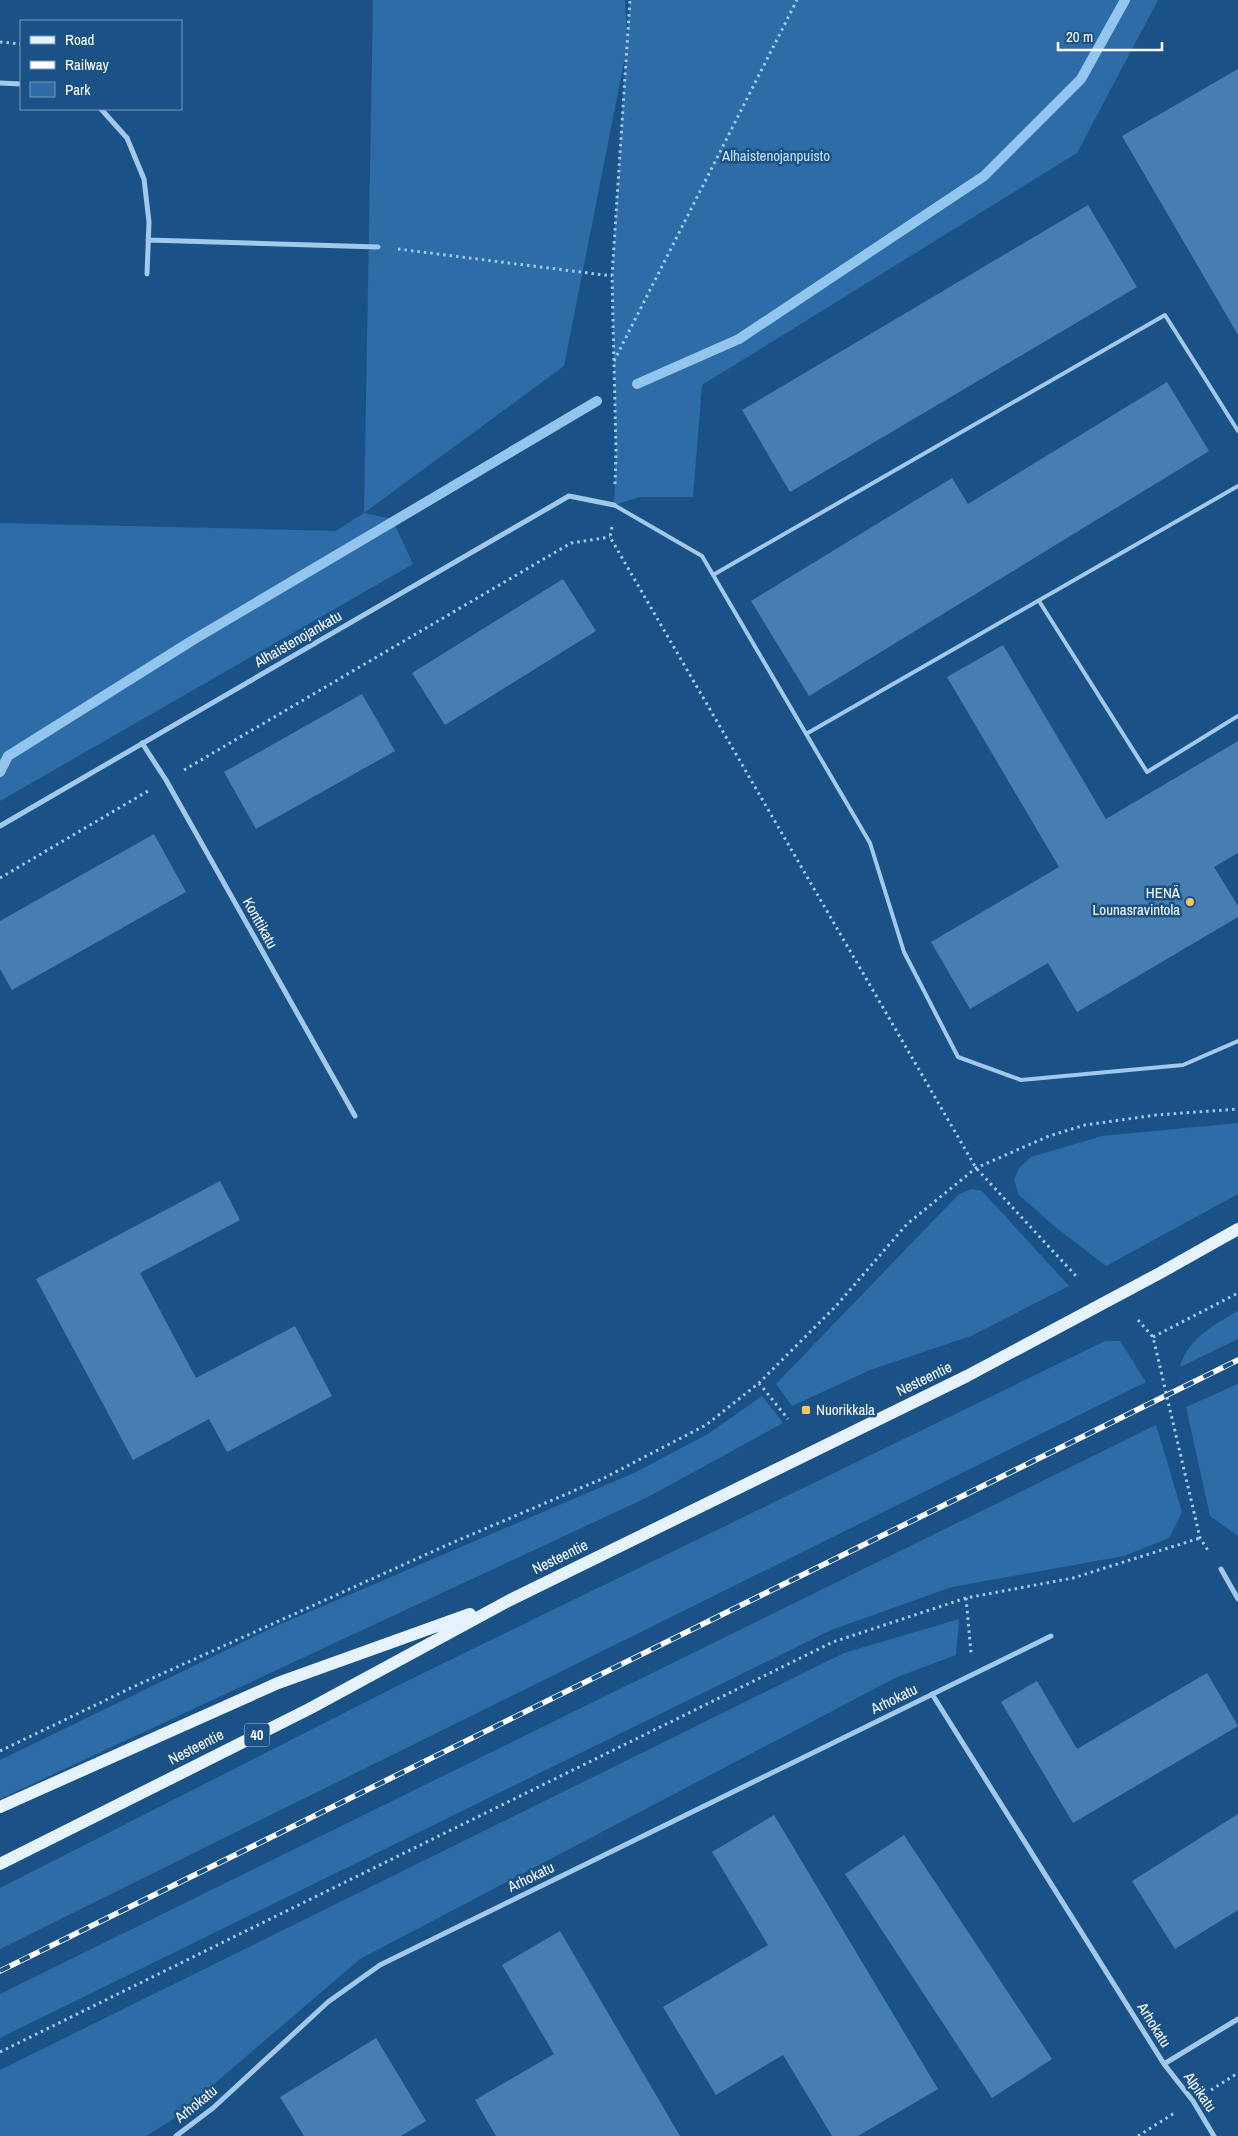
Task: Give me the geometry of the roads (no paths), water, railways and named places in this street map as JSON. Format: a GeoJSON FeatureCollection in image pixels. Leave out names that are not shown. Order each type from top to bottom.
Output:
{"type":"FeatureCollection","features":[{"type":"Feature","properties":{"kind":"main road","name":"Nesteentie"},"geometry":{"type":"LineString","coordinates":[[0,1864],[309,1709],[510,1600],[967,1376],[1238,1229]]}},
{"type":"Feature","properties":{"kind":"main road","name":"Nesteentie"},"geometry":{"type":"LineString","coordinates":[[0,1807],[278,1683],[510,1600]]}},
{"type":"Feature","properties":{"kind":"street"},"geometry":{"type":"LineString","coordinates":[[0,83],[20,84]]}},
{"type":"Feature","properties":{"kind":"street"},"geometry":{"type":"LineString","coordinates":[[101,110],[127,138],[144,179],[149,222],[147,274]]}},
{"type":"Feature","properties":{"kind":"street"},"geometry":{"type":"LineString","coordinates":[[148,240],[378,247]]}},
{"type":"Feature","properties":{"kind":"street","name":"Alhaistenojankatu"},"geometry":{"type":"LineString","coordinates":[[0,826],[569,496],[614,505]]}},
{"type":"Feature","properties":{"kind":"street","name":"Konttikatu"},"geometry":{"type":"LineString","coordinates":[[142,743],[166,780],[354,1116]]}},
{"type":"Feature","properties":{"kind":"street"},"geometry":{"type":"LineString","coordinates":[[1221,1569],[1238,1600]]}},
{"type":"Feature","properties":{"kind":"street","name":"Arhokatu"},"geometry":{"type":"LineString","coordinates":[[176,2136],[212,2108],[328,2002],[380,1965],[1051,1636]]}},
{"type":"Feature","properties":{"kind":"street","name":"Arhokatu"},"geometry":{"type":"LineString","coordinates":[[932,1694],[1164,2064]]}},
{"type":"Feature","properties":{"kind":"street"},"geometry":{"type":"LineString","coordinates":[[1164,2064],[1238,2019]]}},
{"type":"Feature","properties":{"kind":"street","name":"Alpikatu"},"geometry":{"type":"LineString","coordinates":[[1164,2064],[1192,2101],[1214,2136]]}},
{"type":"Feature","properties":{"kind":"lane"},"geometry":{"type":"LineString","coordinates":[[712,575],[1165,315],[1238,431]]}},
{"type":"Feature","properties":{"kind":"lane"},"geometry":{"type":"LineString","coordinates":[[806,734],[1238,486]]}},
{"type":"Feature","properties":{"kind":"lane"},"geometry":{"type":"LineString","coordinates":[[614,505],[702,556],[870,843],[904,952],[958,1057],[1022,1080],[1183,1065],[1238,1041]]}},
{"type":"Feature","properties":{"kind":"lane"},"geometry":{"type":"LineString","coordinates":[[1039,601],[1148,772],[1238,716]]}},
{"type":"Feature","properties":{"kind":"waterway"},"geometry":{"type":"LineString","coordinates":[[637,384],[739,339],[984,176],[1081,79],[1125,0]]}},
{"type":"Feature","properties":{"kind":"waterway"},"geometry":{"type":"LineString","coordinates":[[0,772],[8,756],[193,640],[597,401]]}},
{"type":"Feature","properties":{"kind":"railway"},"geometry":{"type":"LineString","coordinates":[[0,1971],[1238,1360]]}},
{"type":"Feature","properties":{"kind":"place","name":"HENÄ Lounasravintola"},"geometry":{"type":"Point","coordinates":[1190,902]}},
{"type":"Feature","properties":{"kind":"place","name":"Nuorikkala"},"geometry":{"type":"Point","coordinates":[806,1410]}},
{"type":"Feature","properties":{"kind":"park label","name":"Alhaistenojanpuisto"},"geometry":{"type":"Point","coordinates":[776,156]}}]}
